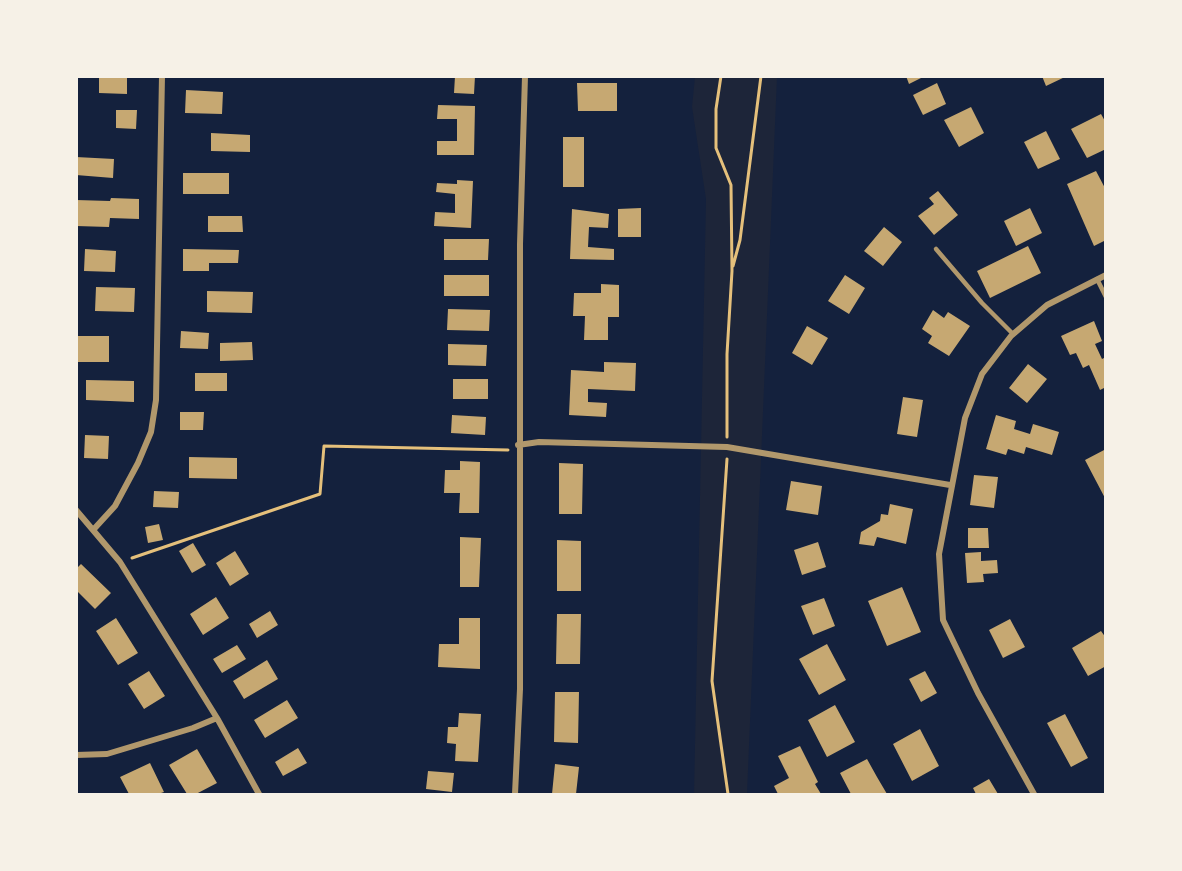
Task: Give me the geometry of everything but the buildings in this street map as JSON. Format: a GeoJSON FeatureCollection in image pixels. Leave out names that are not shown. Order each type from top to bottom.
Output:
{"type":"FeatureCollection","features":[{"type":"Feature","properties":{"kind":"street"},"geometry":{"type":"LineString","coordinates":[[94,529],[115,506],[138,463],[151,432],[156,400],[162,76]]}},
{"type":"Feature","properties":{"kind":"street"},"geometry":{"type":"LineString","coordinates":[[515,795],[520,689],[519,447],[525,76]]}},
{"type":"Feature","properties":{"kind":"street"},"geometry":{"type":"LineString","coordinates":[[1034,795],[943,620],[939,554],[964,418],[982,374],[1013,334],[1047,305],[1106,275]]}},
{"type":"Feature","properties":{"kind":"street"},"geometry":{"type":"LineString","coordinates":[[519,447],[559,442],[727,447],[950,485]]}},
{"type":"Feature","properties":{"kind":"street"},"geometry":{"type":"LineString","coordinates":[[76,510],[120,562],[217,718],[260,795]]}},
{"type":"Feature","properties":{"kind":"street"},"geometry":{"type":"LineString","coordinates":[[76,754],[107,754],[193,728],[217,718]]}},
{"type":"Feature","properties":{"kind":"lane"},"geometry":{"type":"LineString","coordinates":[[936,249],[982,303],[1013,334]]}},
{"type":"Feature","properties":{"kind":"lane"},"geometry":{"type":"LineString","coordinates":[[1097,279],[1106,297]]}},
{"type":"Feature","properties":{"kind":"path"},"geometry":{"type":"LineString","coordinates":[[721,76],[716,110],[716,148],[731,185],[732,271],[727,354],[727,447],[722,554],[712,681],[728,795]]}},
{"type":"Feature","properties":{"kind":"path"},"geometry":{"type":"LineString","coordinates":[[732,271],[740,240],[761,76]]}},
{"type":"Feature","properties":{"kind":"path"},"geometry":{"type":"LineString","coordinates":[[120,562],[320,494],[324,446],[519,447]]}},
{"type":"Feature","properties":{"kind":"shaded area"},"geometry":{"type":"Polygon","coordinates":[[[695,77],[777,77],[747,794],[694,794],[706,199],[692,107],[695,77]]]}}]}
